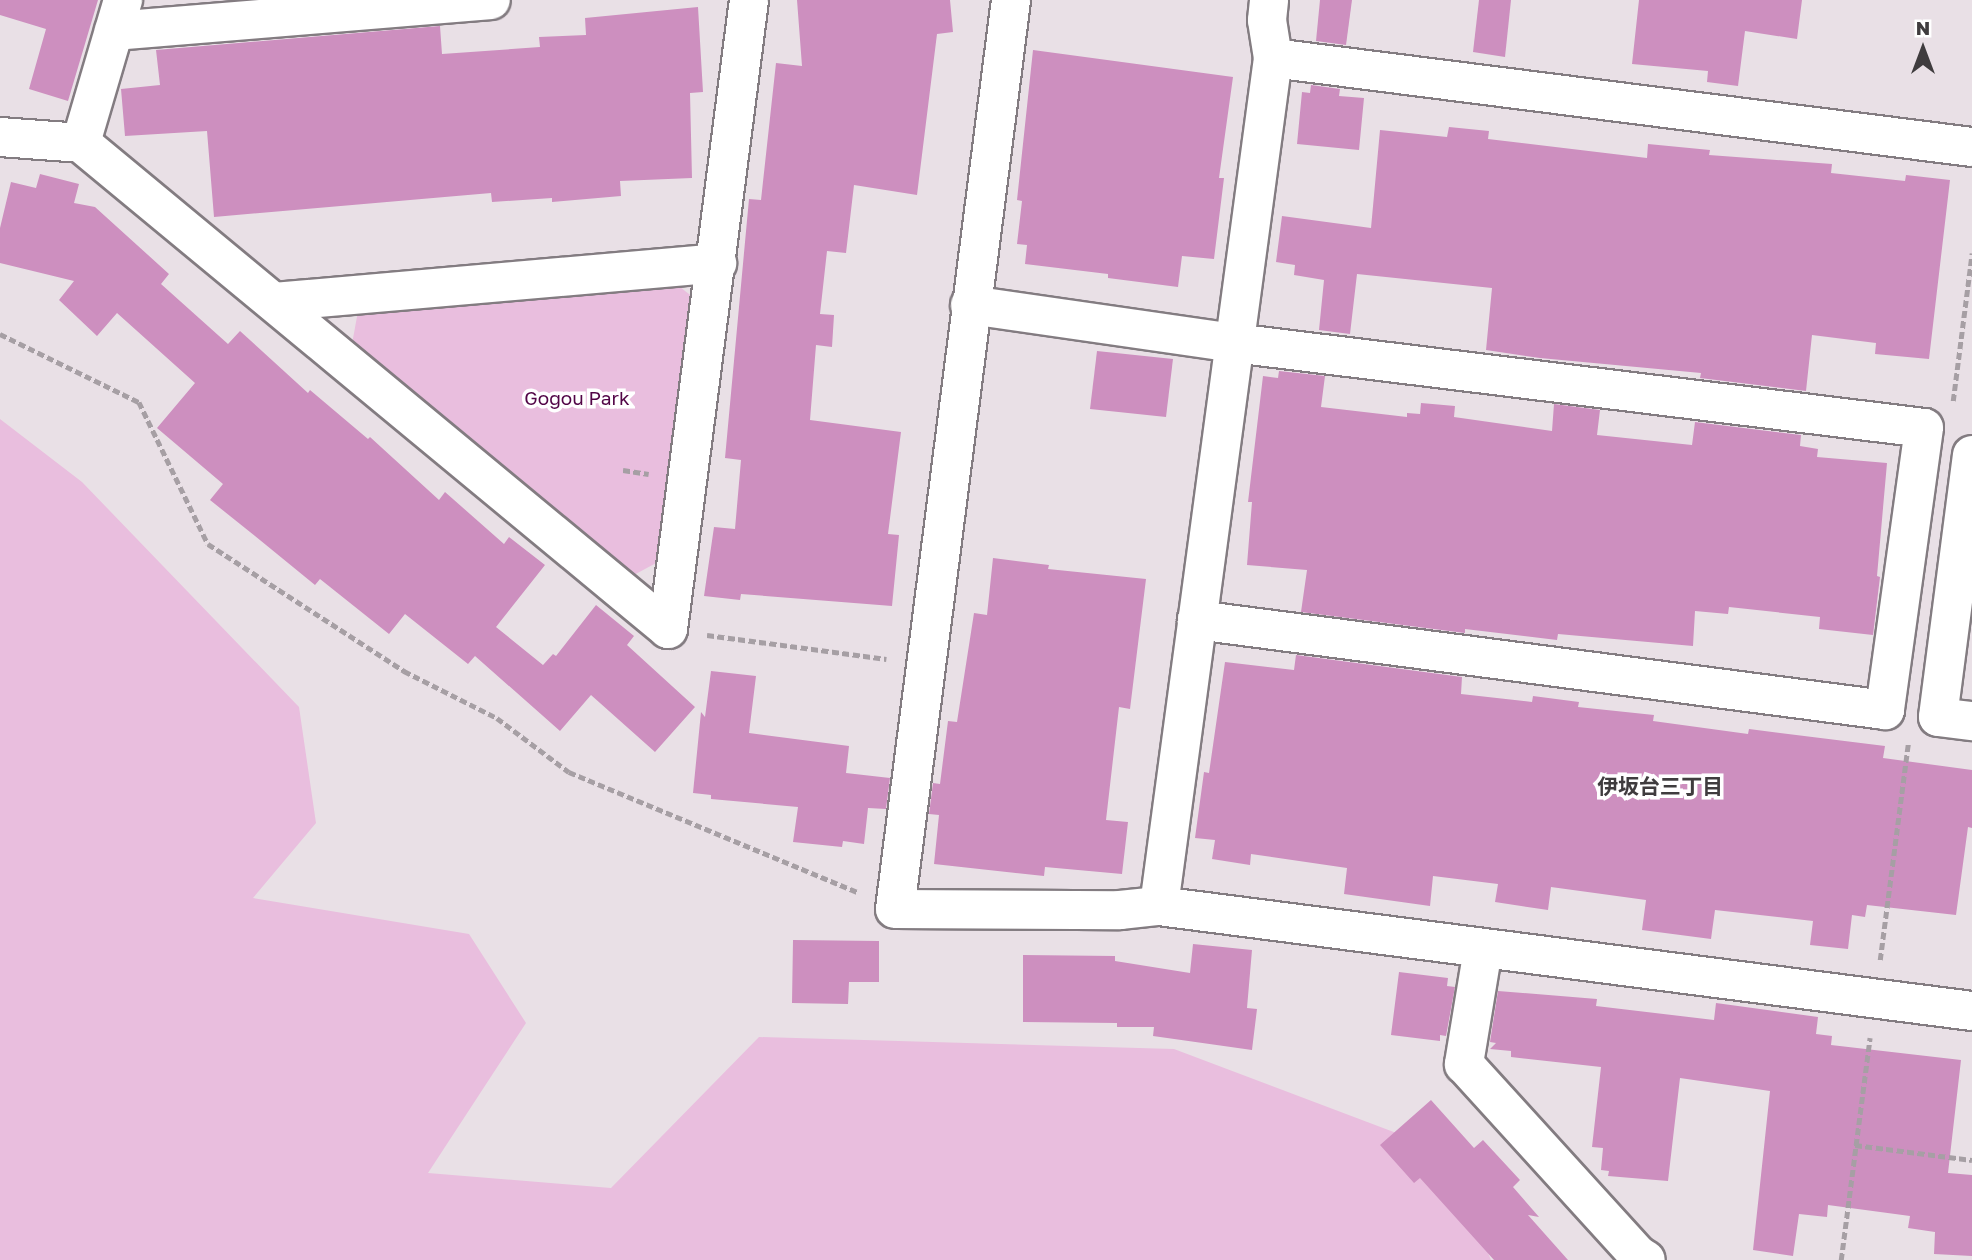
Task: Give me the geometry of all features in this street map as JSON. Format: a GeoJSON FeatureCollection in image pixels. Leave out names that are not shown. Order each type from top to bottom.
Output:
{"type":"FeatureCollection","features":[{"type":"Feature","properties":{"kind":"street"},"geometry":{"type":"LineString","coordinates":[[80,143],[118,15],[491,0]]}},
{"type":"Feature","properties":{"kind":"street"},"geometry":{"type":"LineString","coordinates":[[668,629],[749,0]]}},
{"type":"Feature","properties":{"kind":"street"},"geometry":{"type":"LineString","coordinates":[[1012,0],[970,305],[895,909],[1120,910],[1159,906],[1972,1011]]}},
{"type":"Feature","properties":{"kind":"street"},"geometry":{"type":"LineString","coordinates":[[1159,906],[1273,58],[1267,20],[1269,0]]}},
{"type":"Feature","properties":{"kind":"street"},"geometry":{"type":"LineString","coordinates":[[1273,58],[1972,147]]}},
{"type":"Feature","properties":{"kind":"street"},"geometry":{"type":"LineString","coordinates":[[0,137],[80,143],[668,629]]}},
{"type":"Feature","properties":{"kind":"street"},"geometry":{"type":"LineString","coordinates":[[274,302],[717,263]]}},
{"type":"Feature","properties":{"kind":"street"},"geometry":{"type":"LineString","coordinates":[[970,305],[1234,342],[1924,428],[1885,710],[1197,620]]}},
{"type":"Feature","properties":{"kind":"street"},"geometry":{"type":"LineString","coordinates":[[1972,455],[1938,717],[1972,722]]}},
{"type":"Feature","properties":{"kind":"street"},"geometry":{"type":"LineString","coordinates":[[1483,949],[1464,1064],[1638,1255],[1646,1260]]}},
{"type":"Feature","properties":{"kind":"path"},"geometry":{"type":"LineString","coordinates":[[1952,405],[1972,253]]}},
{"type":"Feature","properties":{"kind":"path"},"geometry":{"type":"LineString","coordinates":[[0,334],[139,402],[208,544],[404,671],[497,718],[569,772],[895,909]]}},
{"type":"Feature","properties":{"kind":"path"},"geometry":{"type":"LineString","coordinates":[[668,629],[925,665]]}},
{"type":"Feature","properties":{"kind":"path"},"geometry":{"type":"LineString","coordinates":[[1841,1260],[1909,740]]}},
{"type":"Feature","properties":{"kind":"path"},"geometry":{"type":"LineString","coordinates":[[1855,1145],[1972,1160]]}},
{"type":"Feature","properties":{"kind":"green space","name":"Gogou Park"},"geometry":{"type":"Polygon","coordinates":[[[680,287],[694,298],[658,562],[632,576],[352,344],[358,311],[680,287]]]}},
{"type":"Feature","properties":{"kind":"green space"},"geometry":{"type":"Polygon","coordinates":[[[0,419],[82,482],[299,707],[316,823],[253,898],[469,934],[526,1023],[428,1173],[611,1188],[759,1037],[1174,1049],[1444,1151],[1491,1260],[0,1260],[0,419]]]}},
{"type":"Feature","properties":{"kind":"building"},"geometry":{"type":"Polygon","coordinates":[[[0,0],[98,0],[68,101],[29,89],[46,29],[0,15],[0,0]]]}},
{"type":"Feature","properties":{"kind":"building"},"geometry":{"type":"Polygon","coordinates":[[[797,0],[950,0],[953,32],[937,34],[917,195],[854,185],[846,253],[827,251],[820,314],[834,315],[832,347],[816,345],[810,420],[901,432],[888,534],[899,535],[892,606],[741,594],[740,600],[704,596],[714,527],[735,529],[741,460],[725,458],[749,199],[761,200],[776,63],[802,66],[797,0]]]}},
{"type":"Feature","properties":{"kind":"building"},"geometry":{"type":"Polygon","coordinates":[[[1320,0],[1352,0],[1346,45],[1316,41],[1320,0]]]}},
{"type":"Feature","properties":{"kind":"building"},"geometry":{"type":"Polygon","coordinates":[[[1479,0],[1511,0],[1505,57],[1473,52],[1479,0]]]}},
{"type":"Feature","properties":{"kind":"building"},"geometry":{"type":"Polygon","coordinates":[[[1639,0],[1802,0],[1797,39],[1745,31],[1738,86],[1707,82],[1708,71],[1632,64],[1639,0]]]}},
{"type":"Feature","properties":{"kind":"building"},"geometry":{"type":"Polygon","coordinates":[[[698,7],[703,92],[690,93],[692,178],[620,181],[621,196],[552,202],[552,198],[492,202],[491,193],[214,217],[207,131],[125,136],[121,89],[160,85],[156,50],[440,26],[442,54],[540,47],[539,37],[586,35],[585,18],[698,7]]]}},
{"type":"Feature","properties":{"kind":"building"},"geometry":{"type":"Polygon","coordinates":[[[1033,50],[1233,77],[1219,178],[1224,178],[1214,259],[1182,256],[1178,287],[1108,278],[1108,274],[1025,264],[1027,245],[1017,244],[1022,201],[1017,200],[1033,50]]]}},
{"type":"Feature","properties":{"kind":"building"},"geometry":{"type":"Polygon","coordinates":[[[1311,85],[1340,89],[1339,96],[1364,98],[1359,150],[1297,144],[1302,92],[1310,93],[1311,85]]]}},
{"type":"Feature","properties":{"kind":"building"},"geometry":{"type":"Polygon","coordinates":[[[1449,127],[1489,131],[1488,139],[1647,158],[1648,144],[1710,150],[1709,155],[1832,164],[1831,173],[1905,181],[1906,175],[1950,180],[1929,359],[1875,354],[1876,343],[1812,335],[1806,391],[1700,378],[1701,373],[1540,358],[1486,350],[1492,288],[1357,274],[1350,334],[1319,330],[1324,280],[1294,275],[1295,265],[1276,262],[1282,216],[1371,228],[1380,130],[1447,137],[1449,127]]]}},
{"type":"Feature","properties":{"kind":"building"},"geometry":{"type":"Polygon","coordinates":[[[40,174],[79,184],[74,203],[95,207],[169,274],[161,284],[228,344],[240,331],[308,393],[310,390],[368,439],[370,437],[439,500],[445,492],[504,544],[509,537],[545,565],[496,627],[543,665],[553,654],[556,656],[596,605],[634,636],[627,645],[695,707],[655,752],[591,695],[560,731],[475,656],[468,664],[405,614],[389,634],[320,579],[315,585],[210,500],[223,484],[157,428],[195,383],[117,313],[97,336],[59,300],[74,281],[0,263],[0,228],[11,182],[36,188],[40,174]]]}},
{"type":"Feature","properties":{"kind":"building"},"geometry":{"type":"Polygon","coordinates":[[[1097,351],[1173,359],[1166,417],[1090,409],[1097,351]]]}},
{"type":"Feature","properties":{"kind":"building"},"geometry":{"type":"Polygon","coordinates":[[[1279,371],[1325,376],[1321,407],[1407,417],[1407,413],[1420,414],[1421,403],[1455,406],[1454,417],[1552,431],[1554,404],[1600,410],[1597,435],[1692,445],[1695,422],[1801,435],[1800,446],[1818,449],[1817,457],[1887,463],[1877,576],[1880,577],[1873,635],[1819,629],[1820,617],[1729,607],[1728,614],[1695,611],[1693,646],[1558,634],[1557,640],[1465,629],[1465,633],[1301,612],[1307,570],[1247,565],[1252,502],[1248,502],[1263,376],[1278,378],[1279,371]]]}},
{"type":"Feature","properties":{"kind":"building"},"geometry":{"type":"Polygon","coordinates":[[[993,558],[1049,565],[1048,569],[1146,579],[1130,709],[1119,707],[1106,820],[1128,822],[1122,874],[1045,867],[1044,876],[934,864],[939,815],[929,814],[933,783],[940,784],[948,721],[957,722],[974,613],[987,615],[993,558]]]}},
{"type":"Feature","properties":{"kind":"building"},"geometry":{"type":"Polygon","coordinates":[[[1296,655],[1462,677],[1461,694],[1532,702],[1533,696],[1579,702],[1578,707],[1654,715],[1653,721],[1748,734],[1749,729],[1885,746],[1883,758],[1972,770],[1972,828],[1968,827],[1956,915],[1867,905],[1865,917],[1852,915],[1848,949],[1810,945],[1813,921],[1715,910],[1711,939],[1642,930],[1646,900],[1551,887],[1548,910],[1495,902],[1498,884],[1433,876],[1430,906],[1344,894],[1347,868],[1251,854],[1250,865],[1212,859],[1215,840],[1195,838],[1204,772],[1209,773],[1225,662],[1294,670],[1296,655]]]}},
{"type":"Feature","properties":{"kind":"building"},"geometry":{"type":"Polygon","coordinates":[[[711,671],[756,676],[749,733],[849,746],[846,773],[890,778],[886,809],[868,808],[864,844],[843,841],[842,847],[793,842],[798,807],[711,799],[711,795],[693,793],[701,712],[705,717],[711,671]]]}},
{"type":"Feature","properties":{"kind":"building"},"geometry":{"type":"Polygon","coordinates":[[[793,940],[879,941],[879,982],[849,982],[848,1004],[792,1003],[793,940]]]}},
{"type":"Feature","properties":{"kind":"building"},"geometry":{"type":"Polygon","coordinates":[[[1193,944],[1252,950],[1247,1008],[1257,1009],[1252,1050],[1153,1036],[1154,1027],[1117,1027],[1117,1023],[1023,1022],[1023,955],[1115,956],[1115,961],[1190,973],[1193,944]]]}},
{"type":"Feature","properties":{"kind":"building"},"geometry":{"type":"Polygon","coordinates":[[[1399,972],[1448,978],[1447,986],[1455,987],[1446,1036],[1440,1035],[1440,1041],[1391,1035],[1399,972]]]}},
{"type":"Feature","properties":{"kind":"building"},"geometry":{"type":"Polygon","coordinates":[[[1498,991],[1597,999],[1596,1006],[1714,1020],[1716,1003],[1818,1017],[1816,1034],[1832,1036],[1831,1045],[1961,1060],[1948,1173],[1972,1175],[1972,1256],[1934,1254],[1935,1232],[1908,1228],[1910,1216],[1828,1205],[1827,1217],[1799,1214],[1793,1256],[1753,1250],[1770,1091],[1680,1078],[1668,1181],[1608,1176],[1609,1171],[1601,1170],[1603,1148],[1592,1147],[1601,1067],[1511,1057],[1511,1051],[1490,1049],[1496,1043],[1490,1042],[1498,991]]]}},
{"type":"Feature","properties":{"kind":"building"},"geometry":{"type":"Polygon","coordinates":[[[1431,1100],[1474,1148],[1483,1140],[1520,1180],[1513,1187],[1539,1217],[1528,1215],[1568,1260],[1494,1260],[1420,1178],[1414,1183],[1380,1145],[1431,1100]]]}},
{"type":"Feature","properties":{"kind":"district","name":"伊坂台三丁目"},"geometry":{"type":"Point","coordinates":[1660,786]}}]}
